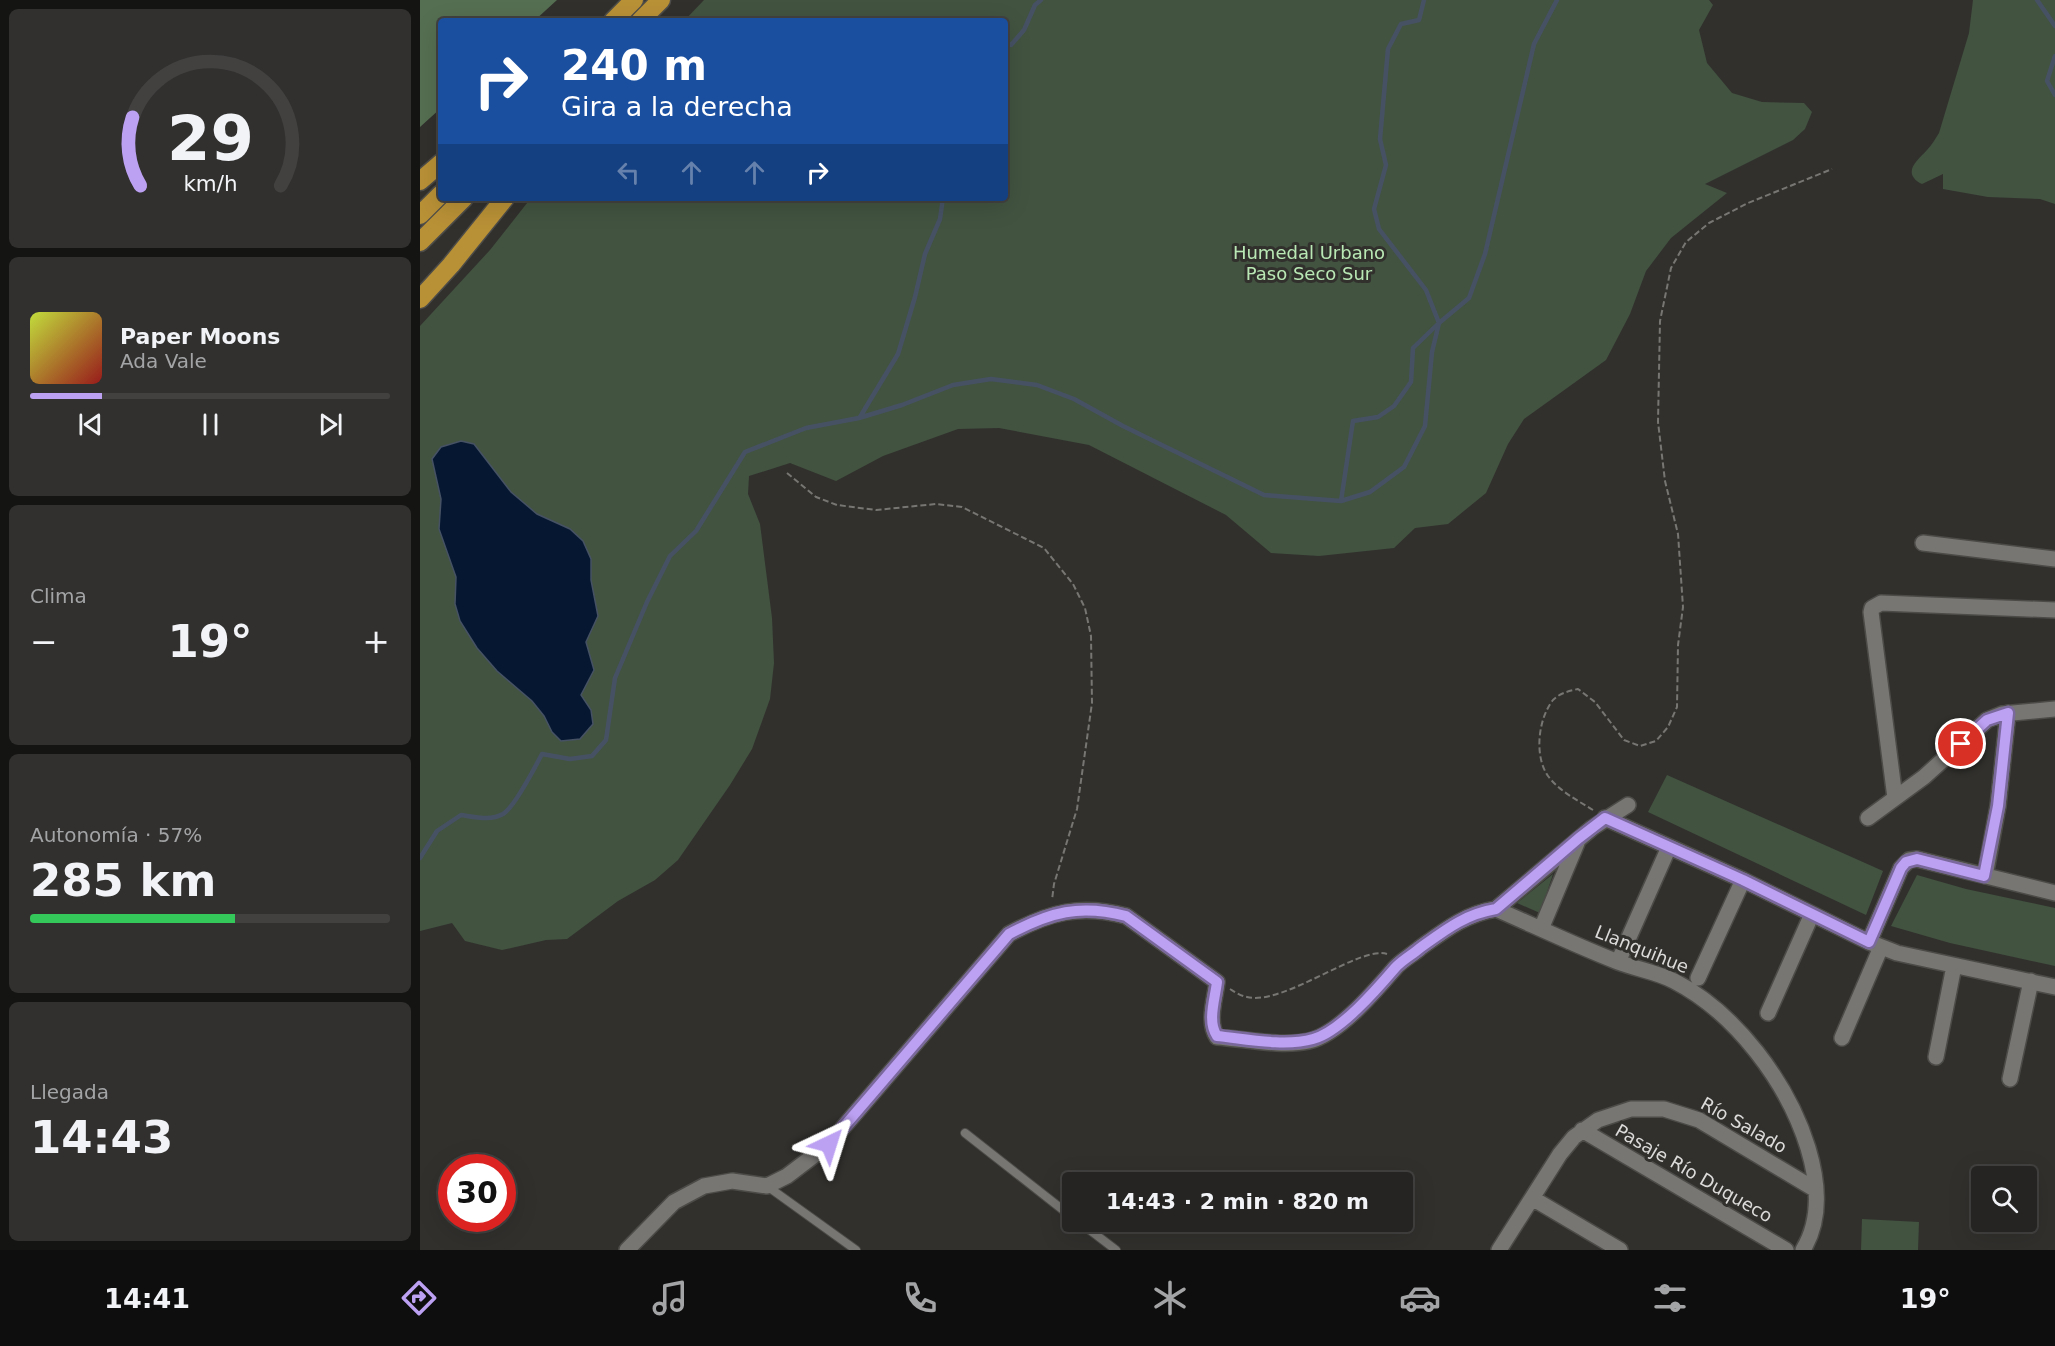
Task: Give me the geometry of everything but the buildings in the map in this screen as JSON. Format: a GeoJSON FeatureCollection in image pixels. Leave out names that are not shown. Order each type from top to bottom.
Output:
{"type":"FeatureCollection","features":[{"type":"Feature","properties":{"kind":"highway"},"geometry":{"type":"LineString","coordinates":[[616,18],[634,0]]}},
{"type":"Feature","properties":{"kind":"highway"},"geometry":{"type":"LineString","coordinates":[[420,181],[438,166]]}},
{"type":"Feature","properties":{"kind":"highway"},"geometry":{"type":"LineString","coordinates":[[420,215],[438,197]]}},
{"type":"Feature","properties":{"kind":"highway"},"geometry":{"type":"LineString","coordinates":[[420,242],[461,201]]}},
{"type":"Feature","properties":{"kind":"highway"},"geometry":{"type":"LineString","coordinates":[[420,299],[457,258],[503,201]]}},
{"type":"Feature","properties":{"kind":"street"},"geometry":{"type":"LineString","coordinates":[[1923,543],[2055,559]]}},
{"type":"Feature","properties":{"kind":"street"},"geometry":{"type":"LineString","coordinates":[[1895,798],[1872,608],[1881,603],[2055,610]]}},
{"type":"Feature","properties":{"kind":"street"},"geometry":{"type":"LineString","coordinates":[[1868,818],[1924,777],[1979,726],[1996,716],[2055,709]]}},
{"type":"Feature","properties":{"kind":"street"},"geometry":{"type":"LineString","coordinates":[[1984,876],[1998,806],[2008,713]]}},
{"type":"Feature","properties":{"kind":"street"},"geometry":{"type":"LineString","coordinates":[[627,1250],[674,1202],[704,1186],[732,1181],[766,1186],[787,1176],[829,1144],[1009,934],[1050,914],[1075,911],[1126,916],[1217,982],[1212,1029],[1217,1036],[1290,1043],[1318,1038],[1368,999],[1396,967],[1456,922],[1496,909],[1579,838],[1605,818],[1628,805]]}},
{"type":"Feature","properties":{"kind":"street"},"geometry":{"type":"LineString","coordinates":[[1605,818],[1743,880],[1875,945],[1912,958],[2055,987]]}},
{"type":"Feature","properties":{"kind":"street"},"geometry":{"type":"LineString","coordinates":[[1541,929],[1579,838]]}},
{"type":"Feature","properties":{"kind":"street"},"geometry":{"type":"LineString","coordinates":[[1618,962],[1669,847]]}},
{"type":"Feature","properties":{"kind":"street"},"geometry":{"type":"LineString","coordinates":[[1842,1038],[1901,868],[1906,862],[1917,859],[2055,893]]}},
{"type":"Feature","properties":{"kind":"street"},"geometry":{"type":"LineString","coordinates":[[1698,978],[1743,880]]}},
{"type":"Feature","properties":{"kind":"street","name":"Llanquihue"},"geometry":{"type":"LineString","coordinates":[[1496,909],[1618,962],[1672,979],[1718,1012],[1746,1041],[1771,1072],[1797,1118],[1809,1150],[1816,1190],[1815,1216],[1803,1250]]}},
{"type":"Feature","properties":{"kind":"street"},"geometry":{"type":"LineString","coordinates":[[1768,1013],[1812,914]]}},
{"type":"Feature","properties":{"kind":"street"},"geometry":{"type":"LineString","coordinates":[[1936,1057],[1954,966]]}},
{"type":"Feature","properties":{"kind":"street"},"geometry":{"type":"LineString","coordinates":[[2010,1079],[2031,981]]}},
{"type":"Feature","properties":{"kind":"street","name":"Río Salado"},"geometry":{"type":"LineString","coordinates":[[1499,1250],[1566,1146],[1582,1130],[1598,1120],[1621,1111],[1652,1108],[1675,1111],[1712,1126],[1816,1190]]}},
{"type":"Feature","properties":{"kind":"street","name":"Pasaje Río Duqueco"},"geometry":{"type":"LineString","coordinates":[[1582,1130],[1786,1250]]}},
{"type":"Feature","properties":{"kind":"street"},"geometry":{"type":"LineString","coordinates":[[1532,1198],[1620,1250]]}},
{"type":"Feature","properties":{"kind":"lane"},"geometry":{"type":"LineString","coordinates":[[965,1132],[1062,1209]]}},
{"type":"Feature","properties":{"kind":"lane"},"geometry":{"type":"LineString","coordinates":[[766,1186],[856,1250]]}},
{"type":"Feature","properties":{"kind":"lane"},"geometry":{"type":"LineString","coordinates":[[1092,1232],[1116,1250]]}},
{"type":"Feature","properties":{"kind":"path"},"geometry":{"type":"LineString","coordinates":[[1605,818],[1558,788],[1546,774],[1540,754],[1542,723],[1554,700],[1565,692],[1578,689],[1595,702],[1624,740],[1640,746],[1656,741],[1668,727],[1677,706],[1678,645],[1683,607],[1678,534],[1665,481],[1658,422],[1660,321],[1671,268],[1686,242],[1709,223],[1748,203],[1832,169]]}},
{"type":"Feature","properties":{"kind":"path"},"geometry":{"type":"LineString","coordinates":[[787,473],[816,497],[837,505],[876,510],[936,504],[962,507],[1044,548],[1073,584],[1085,608],[1091,636],[1092,704],[1077,809],[1054,884],[1050,914]]}},
{"type":"Feature","properties":{"kind":"path"},"geometry":{"type":"LineString","coordinates":[[1217,982],[1248,998],[1269,996],[1369,954],[1383,952],[1395,957],[1396,967]]}},
{"type":"Feature","properties":{"kind":"green space"},"geometry":{"type":"Polygon","coordinates":[[[420,0],[557,0],[537,18],[438,18],[438,111],[420,127],[420,0]]]}},
{"type":"Feature","properties":{"kind":"green space","name":"Humedal Urbano Paso Seco Sur"},"geometry":{"type":"Polygon","coordinates":[[[704,0],[1709,0],[1713,5],[1699,30],[1707,63],[1732,93],[1762,102],[1804,103],[1812,112],[1805,129],[1793,140],[1705,184],[1727,193],[1671,238],[1646,271],[1630,314],[1606,360],[1524,419],[1508,444],[1486,493],[1448,524],[1415,528],[1394,548],[1319,556],[1271,553],[1226,515],[1089,445],[999,428],[958,429],[883,456],[836,481],[790,463],[749,476],[748,494],[760,524],[772,618],[774,663],[770,699],[752,749],[678,860],[655,880],[618,901],[567,939],[546,940],[502,950],[465,941],[452,923],[420,931],[420,326],[490,250],[529,201],[1008,201],[1008,18],[687,18],[704,0]]]}},
{"type":"Feature","properties":{"kind":"green space"},"geometry":{"type":"Polygon","coordinates":[[[1973,0],[2055,0],[2055,204],[2040,199],[1988,197],[1943,189],[1943,174],[1922,184],[1913,176],[1915,163],[1939,133],[1969,33],[1973,0]]]}},
{"type":"Feature","properties":{"kind":"green space"},"geometry":{"type":"Polygon","coordinates":[[[1667,775],[1883,871],[1866,915],[1648,812],[1667,775]]]}},
{"type":"Feature","properties":{"kind":"green space"},"geometry":{"type":"Polygon","coordinates":[[[1553,874],[1540,913],[1517,903],[1553,874]]]}},
{"type":"Feature","properties":{"kind":"green space"},"geometry":{"type":"Polygon","coordinates":[[[1917,875],[1966,889],[2055,908],[2055,966],[1950,943],[1891,926],[1917,875]]]}},
{"type":"Feature","properties":{"kind":"green space"},"geometry":{"type":"Polygon","coordinates":[[[1862,1219],[1919,1222],[1918,1250],[1861,1250],[1862,1219]]]}},
{"type":"Feature","properties":{"kind":"water"},"geometry":{"type":"Polygon","coordinates":[[[461,441],[474,444],[511,492],[537,514],[570,529],[583,541],[591,559],[591,580],[598,616],[586,642],[594,670],[581,695],[591,710],[593,724],[580,739],[561,741],[552,732],[544,716],[532,701],[497,671],[477,648],[460,621],[455,604],[456,577],[439,529],[441,499],[432,459],[441,447],[461,441]]]}},
{"type":"Feature","properties":{"kind":"waterway"},"geometry":{"type":"LineString","coordinates":[[1008,44],[1011,45],[1024,30],[1035,5],[1041,0]]}},
{"type":"Feature","properties":{"kind":"waterway"},"geometry":{"type":"LineString","coordinates":[[420,858],[437,831],[461,815],[493,817],[508,810],[542,754],[570,759],[592,756],[606,740],[615,678],[647,602],[670,556],[696,531],[745,452],[806,428],[859,418],[902,405],[953,385],[991,379],[1037,385],[1074,399],[1123,426],[1264,495],[1341,501],[1370,492],[1404,467],[1425,426],[1432,352],[1439,323],[1426,290],[1379,229],[1374,209],[1386,165],[1380,139],[1388,49],[1401,24],[1419,20],[1424,0]]}},
{"type":"Feature","properties":{"kind":"waterway"},"geometry":{"type":"LineString","coordinates":[[1341,501],[1353,421],[1378,417],[1394,406],[1411,382],[1413,348],[1469,298],[1485,254],[1534,44],[1557,0]]}},
{"type":"Feature","properties":{"kind":"waterway"},"geometry":{"type":"LineString","coordinates":[[2037,0],[2055,26]]}},
{"type":"Feature","properties":{"kind":"waterway"},"geometry":{"type":"LineString","coordinates":[[2055,56],[2047,81],[2055,95]]}},
{"type":"Feature","properties":{"kind":"waterway"},"geometry":{"type":"LineString","coordinates":[[860,417],[898,354],[925,254],[940,219],[943,201]]}},
{"type":"Feature","properties":{"kind":"route"},"geometry":{"type":"LineString","coordinates":[[829,1144],[1009,934],[1050,914],[1075,911],[1126,916],[1217,982],[1212,1021],[1212,1029],[1217,1036],[1290,1043],[1318,1038],[1325,1034],[1379,989],[1396,967],[1456,922],[1496,909],[1605,818],[1743,880],[1869,942],[1901,868],[1909,860],[1917,859],[1984,876],[1998,806],[2008,713],[1987,720],[1961,744]]}}]}
